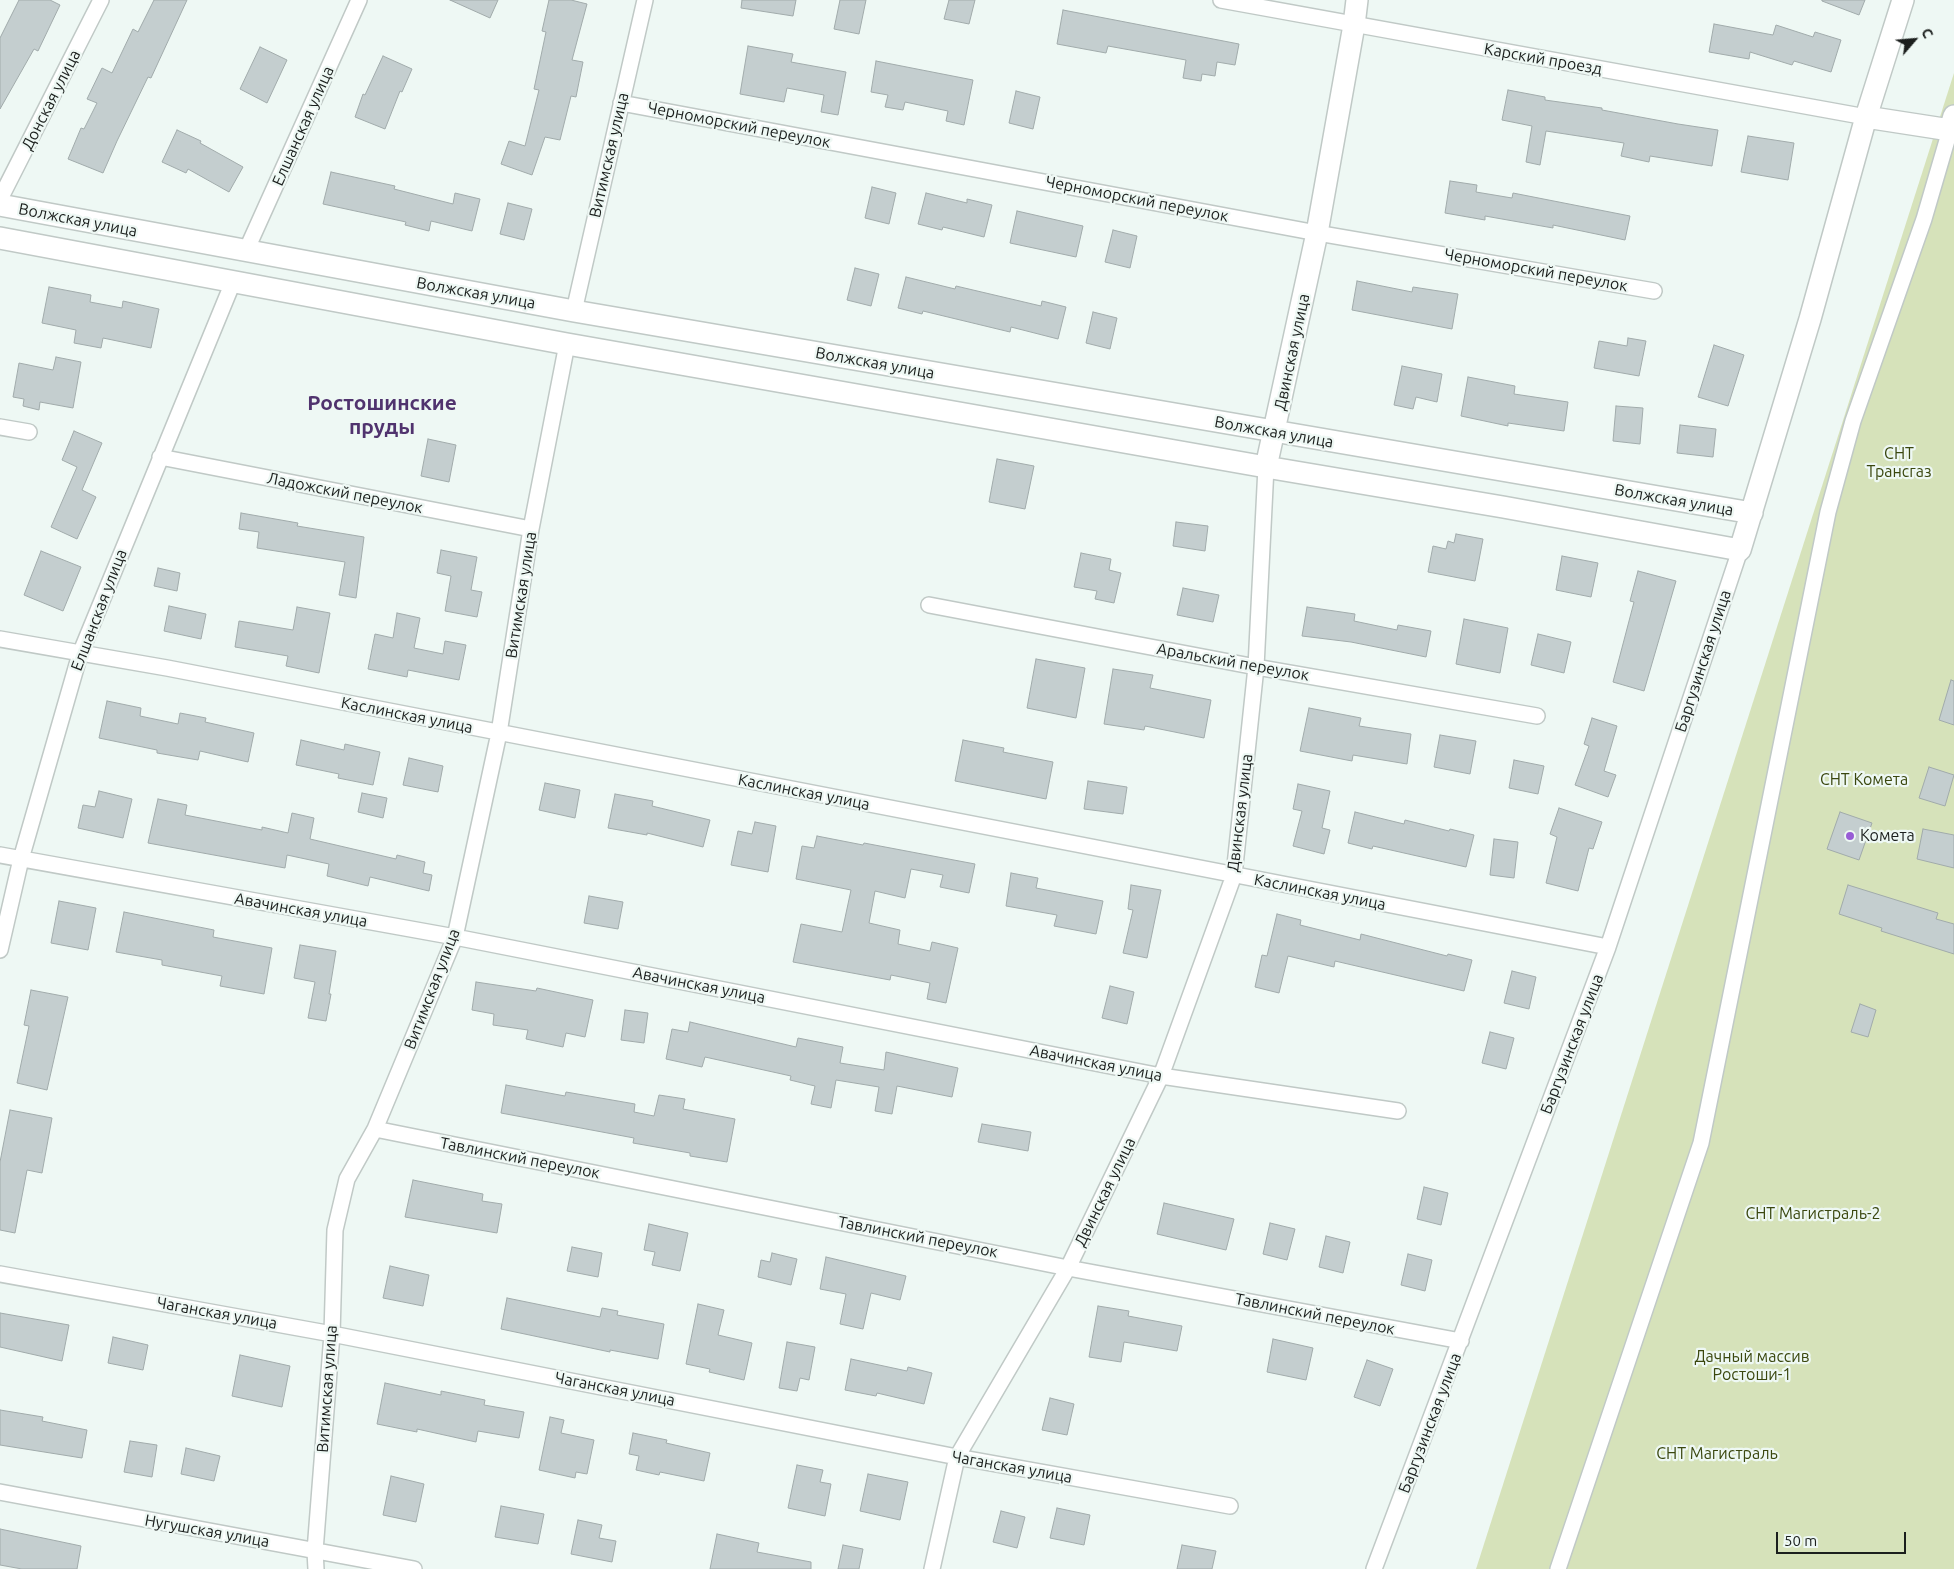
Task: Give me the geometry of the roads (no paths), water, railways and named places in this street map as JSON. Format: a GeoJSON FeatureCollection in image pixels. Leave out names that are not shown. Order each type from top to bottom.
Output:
{"type":"FeatureCollection","features":[{"type":"Feature","properties":{"kind":"street","name":"Донская улица"},"geometry":{"type":"LineString","coordinates":[[0,199],[101,0]]}},
{"type":"Feature","properties":{"kind":"street","name":"Елшанская улица"},"geometry":{"type":"LineString","coordinates":[[246,251],[359,0]]}},
{"type":"Feature","properties":{"kind":"street","name":"Витимская улица"},"geometry":{"type":"LineString","coordinates":[[574,311],[644,0]]}},
{"type":"Feature","properties":{"kind":"street","name":"Карский проезд"},"geometry":{"type":"LineString","coordinates":[[1221,0],[1866,117]]}},
{"type":"Feature","properties":{"kind":"street","name":"Двинская улица"},"geometry":{"type":"LineString","coordinates":[[932,1569],[957,1457],[1068,1268],[1161,1076],[1234,875],[1256,667],[1266,468],[1317,233],[1357,0]]}},
{"type":"Feature","properties":{"kind":"street","name":"Баргузинская улица"},"geometry":{"type":"LineString","coordinates":[[1374,1569],[1608,947],[1752,513],[1810,319],[1866,117],[1903,0]]}},
{"type":"Feature","properties":{"kind":"street","name":"Черноморский переулок"},"geometry":{"type":"LineString","coordinates":[[621,103],[1317,233],[1654,291]]}},
{"type":"Feature","properties":{"kind":"street"},"geometry":{"type":"LineString","coordinates":[[1558,1569],[1700,1143],[1828,512],[1853,422],[1924,219],[1952,123],[1866,117]]}},
{"type":"Feature","properties":{"kind":"street","name":"Волжская улица"},"geometry":{"type":"LineString","coordinates":[[0,205],[574,311],[1752,513]]}},
{"type":"Feature","properties":{"kind":"street","name":"Волжская улица"},"geometry":{"type":"LineString","coordinates":[[0,238],[567,344],[1740,550]]}},
{"type":"Feature","properties":{"kind":"street","name":"Елшанская улица"},"geometry":{"type":"LineString","coordinates":[[0,950],[21,859],[80,654],[233,282]]}},
{"type":"Feature","properties":{"kind":"street","name":"Витимская улица"},"geometry":{"type":"LineString","coordinates":[[316,1569],[315,1550],[332,1334],[335,1230],[347,1179],[375,1129],[454,937],[499,732],[531,529],[567,344]]}},
{"type":"Feature","properties":{"kind":"street"},"geometry":{"type":"LineString","coordinates":[[0,427],[29,432]]}},
{"type":"Feature","properties":{"kind":"street","name":"Ладожский переулок"},"geometry":{"type":"LineString","coordinates":[[160,458],[531,529]]}},
{"type":"Feature","properties":{"kind":"street","name":"Аральский переулок"},"geometry":{"type":"LineString","coordinates":[[929,605],[1256,667],[1537,716]]}},
{"type":"Feature","properties":{"kind":"street","name":"Каслинская улица"},"geometry":{"type":"LineString","coordinates":[[0,639],[167,668],[1608,947]]}},
{"type":"Feature","properties":{"kind":"street","name":"Авачинская улица"},"geometry":{"type":"LineString","coordinates":[[0,855],[454,937],[1161,1076],[1398,1111]]}},
{"type":"Feature","properties":{"kind":"street","name":"Тавлинский переулок"},"geometry":{"type":"LineString","coordinates":[[375,1129],[1068,1268],[1461,1341]]}},
{"type":"Feature","properties":{"kind":"street","name":"Чаганская улица"},"geometry":{"type":"LineString","coordinates":[[0,1274],[332,1334],[957,1457],[1230,1506]]}},
{"type":"Feature","properties":{"kind":"street","name":"Нугушская улица"},"geometry":{"type":"LineString","coordinates":[[0,1492],[414,1569]]}},
{"type":"Feature","properties":{"kind":"place","name":"Комета"},"geometry":{"type":"Point","coordinates":[1850,836]}},
{"type":"Feature","properties":{"kind":"district","name":"Ростошинские пруды"},"geometry":{"type":"Point","coordinates":[382,415]}},
{"type":"Feature","properties":{"kind":"park label","name":"СНТ Трансгаз"},"geometry":{"type":"Point","coordinates":[1899,463]}},
{"type":"Feature","properties":{"kind":"park label","name":"СНТ Комета"},"geometry":{"type":"Point","coordinates":[1864,780]}},
{"type":"Feature","properties":{"kind":"park label","name":"СНТ Магистраль-2"},"geometry":{"type":"Point","coordinates":[1813,1214]}},
{"type":"Feature","properties":{"kind":"park label","name":"Дачный массив Ростоши-1"},"geometry":{"type":"Point","coordinates":[1752,1366]}},
{"type":"Feature","properties":{"kind":"park label","name":"СНТ Магистраль"},"geometry":{"type":"Point","coordinates":[1717,1454]}}]}
